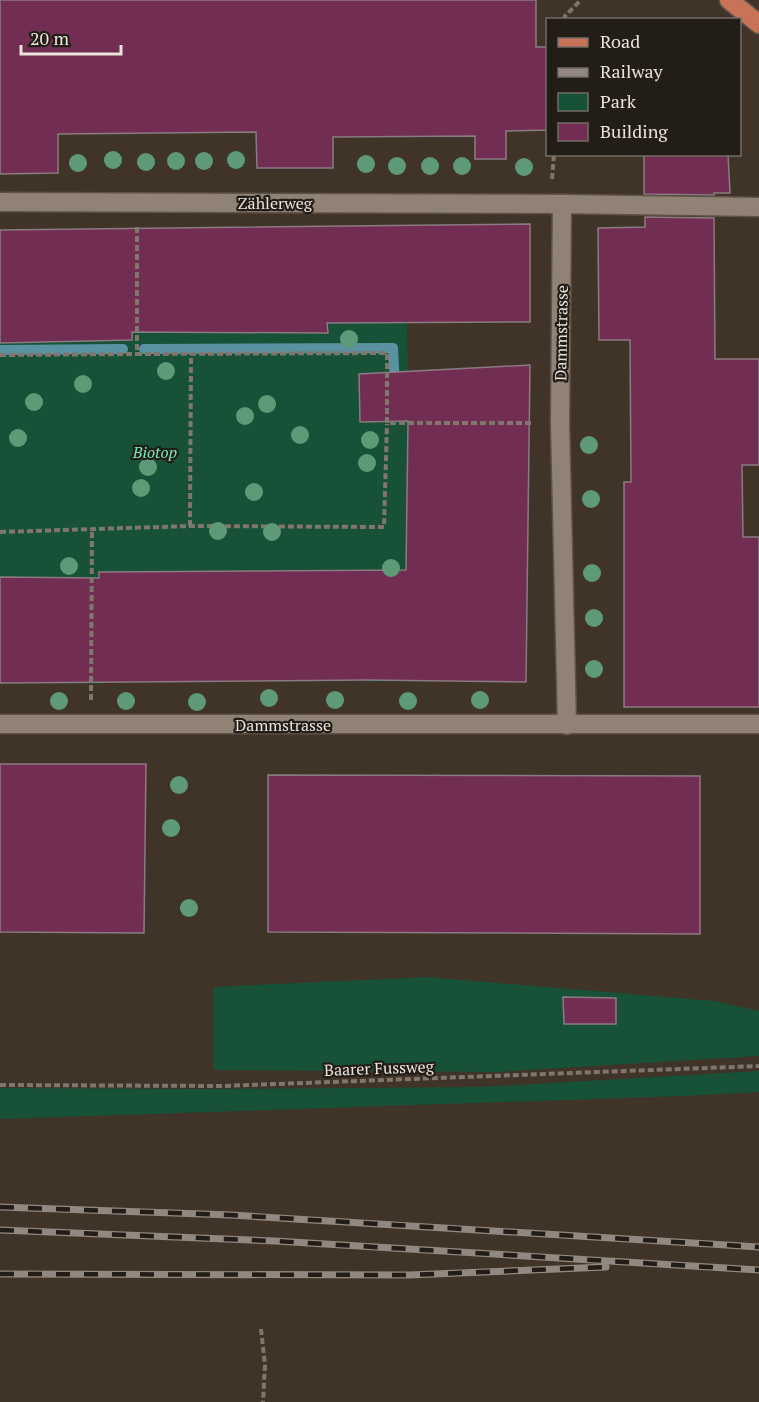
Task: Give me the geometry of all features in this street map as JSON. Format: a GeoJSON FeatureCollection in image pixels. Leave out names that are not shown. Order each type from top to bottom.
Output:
{"type":"FeatureCollection","features":[{"type":"Feature","properties":{"kind":"main road"},"geometry":{"type":"LineString","coordinates":[[729,0],[759,24]]}},
{"type":"Feature","properties":{"kind":"street","name":"Zählerweg"},"geometry":{"type":"LineString","coordinates":[[0,202],[759,207]]}},
{"type":"Feature","properties":{"kind":"street","name":"Dammstrasse"},"geometry":{"type":"LineString","coordinates":[[556,204],[567,725]]}},
{"type":"Feature","properties":{"kind":"street","name":"Dammstrasse"},"geometry":{"type":"LineString","coordinates":[[0,724],[759,724]]}},
{"type":"Feature","properties":{"kind":"path"},"geometry":{"type":"LineString","coordinates":[[564,18],[581,0]]}},
{"type":"Feature","properties":{"kind":"path"},"geometry":{"type":"LineString","coordinates":[[137,202],[137,354]]}},
{"type":"Feature","properties":{"kind":"path"},"geometry":{"type":"LineString","coordinates":[[0,355],[387,353],[384,527],[190,526],[0,532]]}},
{"type":"Feature","properties":{"kind":"path"},"geometry":{"type":"LineString","coordinates":[[190,526],[191,354]]}},
{"type":"Feature","properties":{"kind":"path"},"geometry":{"type":"LineString","coordinates":[[387,423],[560,423]]}},
{"type":"Feature","properties":{"kind":"path"},"geometry":{"type":"LineString","coordinates":[[90,724],[92,530]]}},
{"type":"Feature","properties":{"kind":"path","name":"Baarer Fussweg"},"geometry":{"type":"LineString","coordinates":[[0,1085],[223,1086],[759,1066]]}},
{"type":"Feature","properties":{"kind":"path"},"geometry":{"type":"LineString","coordinates":[[261,1329],[265,1365],[263,1402]]}},
{"type":"Feature","properties":{"kind":"green space","name":"Biotop"},"geometry":{"type":"Polygon","coordinates":[[[369,225],[365,323],[407,323],[408,386],[529,431],[408,430],[405,681],[367,682],[366,570],[100,572],[100,684],[64,683],[64,578],[0,577],[0,343],[112,230],[149,228],[149,332],[327,333],[327,226],[369,225]]]}},
{"type":"Feature","properties":{"kind":"green space"},"geometry":{"type":"Polygon","coordinates":[[[427,977],[714,1001],[759,1011],[759,1056],[496,1072],[213,1070],[213,987],[427,977]]]}},
{"type":"Feature","properties":{"kind":"green space"},"geometry":{"type":"Polygon","coordinates":[[[759,1071],[759,1092],[0,1119],[0,1088],[480,1087],[759,1071]]]}},
{"type":"Feature","properties":{"kind":"building"},"geometry":{"type":"Polygon","coordinates":[[[0,0],[536,0],[536,47],[546,47],[546,130],[506,131],[506,159],[475,159],[475,136],[333,137],[333,168],[257,168],[256,132],[58,134],[58,173],[0,174],[0,0]]]}},
{"type":"Feature","properties":{"kind":"building"},"geometry":{"type":"Polygon","coordinates":[[[644,156],[728,156],[730,193],[714,193],[714,195],[644,194],[644,156]]]}},
{"type":"Feature","properties":{"kind":"building"},"geometry":{"type":"Polygon","coordinates":[[[645,217],[714,218],[715,359],[759,359],[759,465],[742,465],[743,537],[759,537],[759,707],[624,707],[624,482],[631,482],[630,340],[599,340],[598,228],[645,227],[645,217]]]}},
{"type":"Feature","properties":{"kind":"building"},"geometry":{"type":"Polygon","coordinates":[[[530,224],[530,322],[327,323],[328,333],[132,332],[132,340],[0,343],[0,230],[530,224]]]}},
{"type":"Feature","properties":{"kind":"building"},"geometry":{"type":"Polygon","coordinates":[[[530,365],[526,682],[367,680],[0,683],[0,577],[99,578],[99,572],[406,570],[408,421],[360,422],[359,374],[530,365]]]}},
{"type":"Feature","properties":{"kind":"building"},"geometry":{"type":"Polygon","coordinates":[[[0,764],[146,764],[144,933],[0,932],[0,764]]]}},
{"type":"Feature","properties":{"kind":"building"},"geometry":{"type":"Polygon","coordinates":[[[268,775],[700,776],[700,934],[268,932],[268,775]]]}},
{"type":"Feature","properties":{"kind":"building"},"geometry":{"type":"Polygon","coordinates":[[[563,997],[616,998],[616,1024],[564,1024],[563,997]]]}},
{"type":"Feature","properties":{"kind":"waterway"},"geometry":{"type":"LineString","coordinates":[[144,349],[393,348],[395,386]]}},
{"type":"Feature","properties":{"kind":"waterway"},"geometry":{"type":"LineString","coordinates":[[0,350],[123,349]]}},
{"type":"Feature","properties":{"kind":"railway"},"geometry":{"type":"LineString","coordinates":[[0,1207],[231,1215],[759,1247]]}},
{"type":"Feature","properties":{"kind":"railway"},"geometry":{"type":"LineString","coordinates":[[0,1230],[275,1241],[759,1270]]}},
{"type":"Feature","properties":{"kind":"railway"},"geometry":{"type":"LineString","coordinates":[[0,1274],[409,1275],[606,1267]]}}]}
